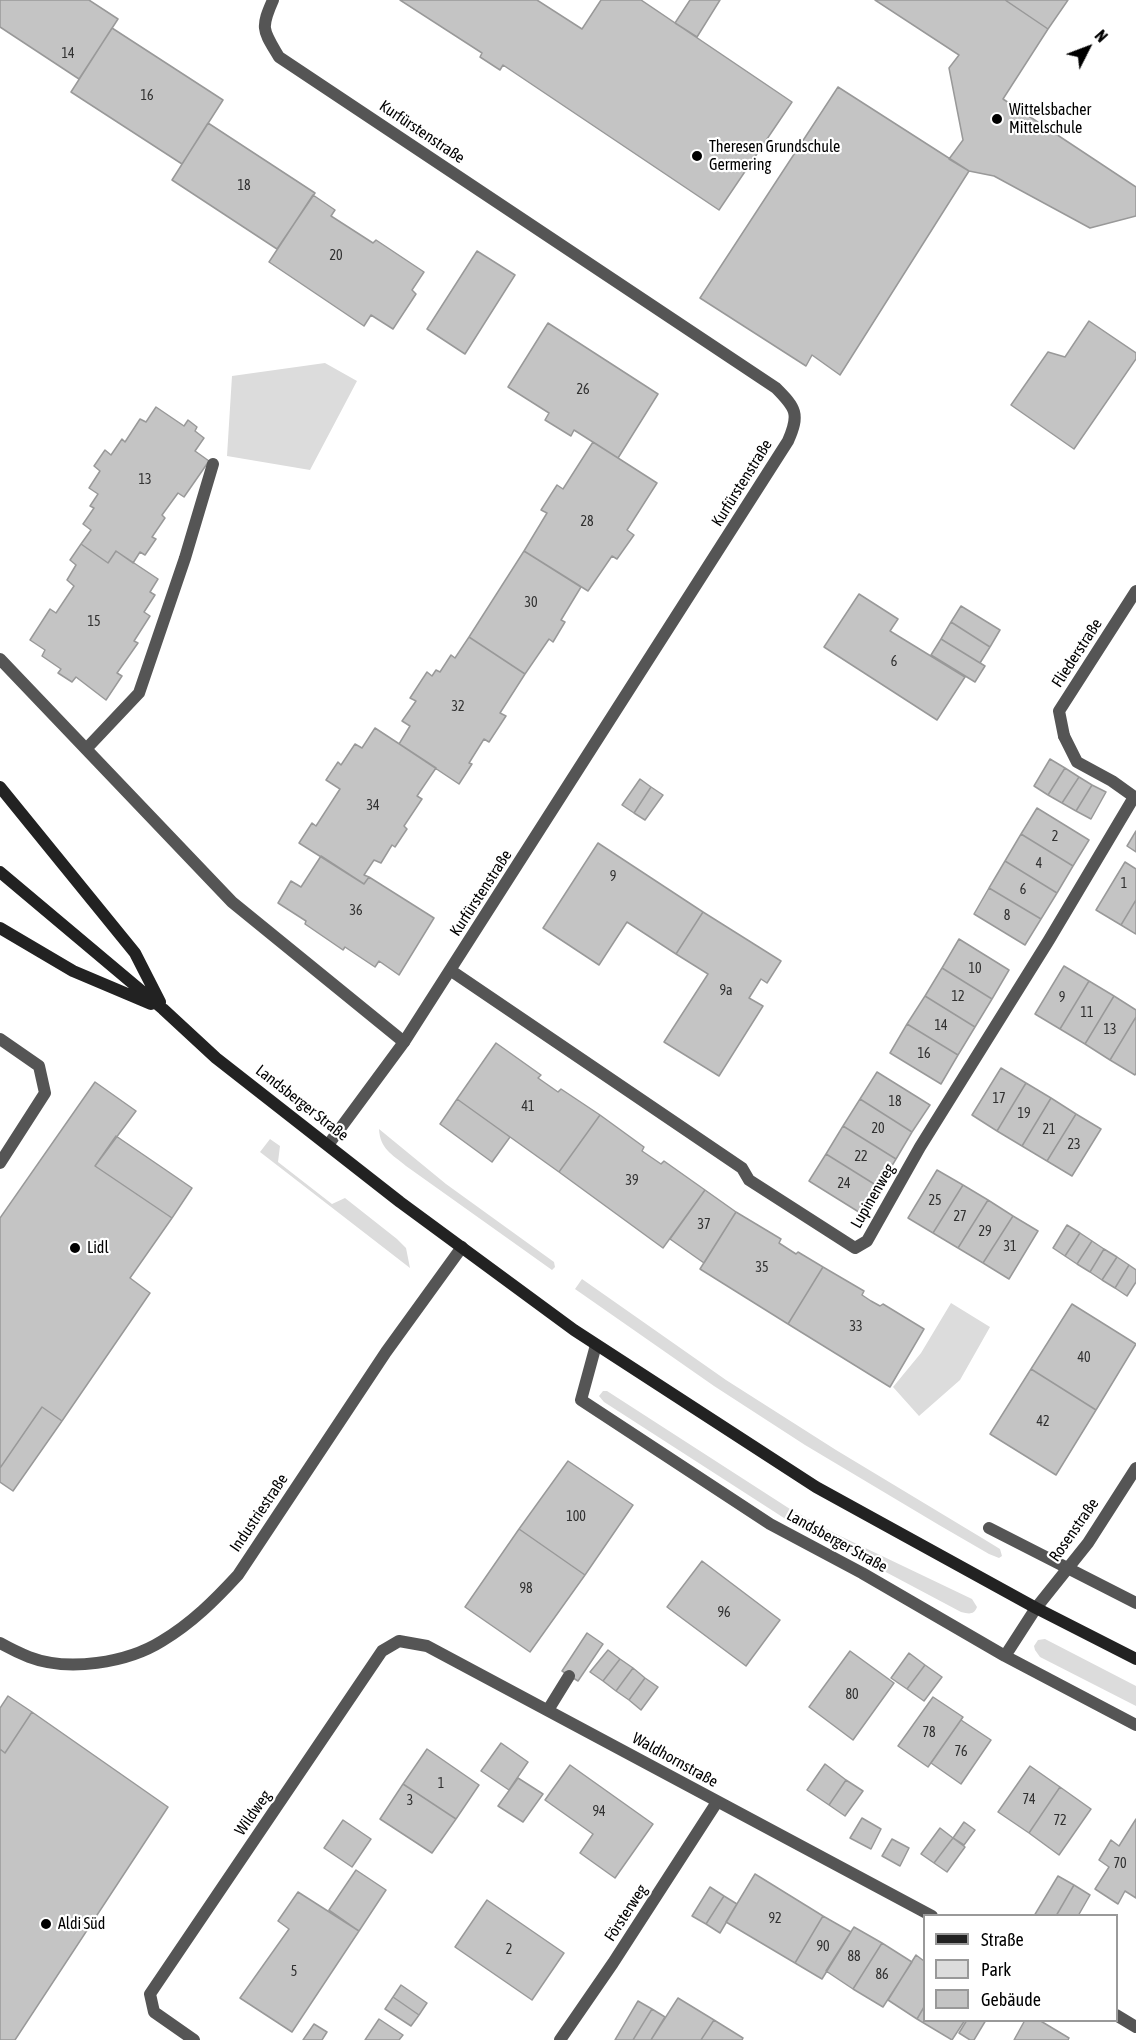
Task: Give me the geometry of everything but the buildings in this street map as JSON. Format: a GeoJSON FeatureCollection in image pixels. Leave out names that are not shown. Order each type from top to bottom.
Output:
{"type":"FeatureCollection","features":[{"type":"Feature","properties":{"kind":"main road"},"geometry":{"type":"LineString","coordinates":[[0,787],[135,953],[164,1009]]}},
{"type":"Feature","properties":{"kind":"main road","name":"Landsberger Straße"},"geometry":{"type":"LineString","coordinates":[[0,872],[164,1009],[216,1058],[462,1247],[596,1345],[816,1487],[1036,1608],[1136,1659]]}},
{"type":"Feature","properties":{"kind":"main road"},"geometry":{"type":"LineString","coordinates":[[0,928],[73,971],[164,1009]]}},
{"type":"Feature","properties":{"kind":"street","name":"Kurfürstenstraße"},"geometry":{"type":"LineString","coordinates":[[273,0],[264,20],[265,34],[279,57],[776,388],[792,404],[796,423],[788,441],[404,1042],[328,1145]]}},
{"type":"Feature","properties":{"kind":"street"},"geometry":{"type":"LineString","coordinates":[[87,748],[139,693],[185,558],[213,464]]}},
{"type":"Feature","properties":{"kind":"street","name":"Fliederstraße"},"geometry":{"type":"LineString","coordinates":[[1135,798],[1112,781],[1077,762],[1064,736],[1059,711],[1136,591]]}},
{"type":"Feature","properties":{"kind":"street"},"geometry":{"type":"LineString","coordinates":[[0,659],[232,902],[404,1042]]}},
{"type":"Feature","properties":{"kind":"street","name":"Lupinenweg"},"geometry":{"type":"LineString","coordinates":[[450,970],[742,1168],[749,1180],[855,1248],[867,1241],[920,1147],[1135,798]]}},
{"type":"Feature","properties":{"kind":"street"},"geometry":{"type":"LineString","coordinates":[[0,1039],[39,1066],[45,1093],[0,1163]]}},
{"type":"Feature","properties":{"kind":"street","name":"Industriestraße"},"geometry":{"type":"LineString","coordinates":[[0,1643],[30,1658],[79,1664],[104,1662],[134,1654],[160,1642],[190,1622],[238,1575],[386,1352],[462,1247]]}},
{"type":"Feature","properties":{"kind":"street","name":"Landsberger Straße"},"geometry":{"type":"LineString","coordinates":[[596,1345],[580,1400],[770,1524],[862,1573],[1005,1656],[1136,1725]]}},
{"type":"Feature","properties":{"kind":"street","name":"Rosenstraße"},"geometry":{"type":"LineString","coordinates":[[1005,1656],[1036,1608],[1088,1543],[1136,1468]]}},
{"type":"Feature","properties":{"kind":"street"},"geometry":{"type":"LineString","coordinates":[[989,1528],[1136,1603]]}},
{"type":"Feature","properties":{"kind":"street","name":"Waldhornstraße"},"geometry":{"type":"LineString","coordinates":[[399,1641],[427,1646],[928,1914]]}},
{"type":"Feature","properties":{"kind":"street","name":"Wildweg"},"geometry":{"type":"LineString","coordinates":[[194,2040],[154,2012],[150,1994],[382,1651],[399,1641]]}},
{"type":"Feature","properties":{"kind":"street"},"geometry":{"type":"LineString","coordinates":[[548,1710],[569,1676]]}},
{"type":"Feature","properties":{"kind":"street","name":"Försterweg"},"geometry":{"type":"LineString","coordinates":[[560,2040],[613,1963],[717,1802]]}},
{"type":"Feature","properties":{"kind":"street"},"geometry":{"type":"LineString","coordinates":[[1118,2016],[1136,2027]]}},
{"type":"Feature","properties":{"kind":"green space"},"geometry":{"type":"Polygon","coordinates":[[[325,363],[357,381],[310,470],[227,456],[232,376],[325,363]]]}},
{"type":"Feature","properties":{"kind":"green space"},"geometry":{"type":"Polygon","coordinates":[[[379,1129],[446,1184],[554,1262],[555,1267],[552,1270],[406,1166],[384,1146],[379,1129]]]}},
{"type":"Feature","properties":{"kind":"green space"},"geometry":{"type":"Polygon","coordinates":[[[270,1139],[280,1146],[278,1162],[332,1204],[345,1198],[397,1239],[406,1248],[410,1268],[260,1152],[270,1139]]]}},
{"type":"Feature","properties":{"kind":"green space"},"geometry":{"type":"Polygon","coordinates":[[[582,1279],[726,1380],[836,1450],[1000,1549],[1002,1556],[999,1558],[989,1554],[939,1525],[805,1445],[714,1386],[575,1289],[582,1279]]]}},
{"type":"Feature","properties":{"kind":"green space"},"geometry":{"type":"Polygon","coordinates":[[[951,1303],[990,1327],[960,1380],[919,1416],[893,1387],[921,1353],[951,1303]]]}},
{"type":"Feature","properties":{"kind":"green space"},"geometry":{"type":"Polygon","coordinates":[[[603,1391],[607,1391],[790,1509],[836,1534],[972,1599],[977,1607],[976,1610],[971,1613],[961,1612],[784,1518],[604,1402],[599,1396],[603,1391]]]}},
{"type":"Feature","properties":{"kind":"green space"},"geometry":{"type":"Polygon","coordinates":[[[1045,1639],[1136,1686],[1136,1706],[1040,1657],[1034,1646],[1038,1640],[1045,1639]]]}},
{"type":"Feature","properties":{"kind":"place","name":"Wittelsbacher Mittelschule"},"geometry":{"type":"Point","coordinates":[997,119]}},
{"type":"Feature","properties":{"kind":"place","name":"Theresen Grundschule Germering"},"geometry":{"type":"Point","coordinates":[697,156]}},
{"type":"Feature","properties":{"kind":"place","name":"Lidl"},"geometry":{"type":"Point","coordinates":[75,1248]}},
{"type":"Feature","properties":{"kind":"place","name":"Aldi Süd"},"geometry":{"type":"Point","coordinates":[46,1924]}}]}
